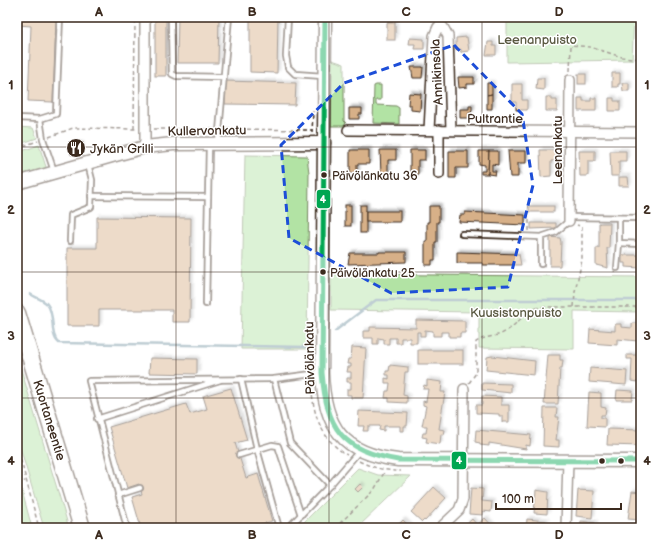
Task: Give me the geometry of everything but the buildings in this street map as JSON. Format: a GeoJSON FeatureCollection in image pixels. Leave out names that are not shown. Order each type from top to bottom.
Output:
{"type":"FeatureCollection","features":[{"type":"Feature","properties":{"kind":"highway","name":"Kuortaneentie"},"geometry":{"type":"LineString","coordinates":[[17,313],[82,528]]}},
{"type":"Feature","properties":{"kind":"street"},"geometry":{"type":"LineString","coordinates":[[145,17],[145,147]]}},
{"type":"Feature","properties":{"kind":"street","name":"Päivölänkatu"},"geometry":{"type":"LineString","coordinates":[[325,17],[322,373],[323,393],[329,419],[347,442],[360,450],[382,458],[398,460],[641,461]]}},
{"type":"Feature","properties":{"kind":"street","name":"Annikinsola"},"geometry":{"type":"LineString","coordinates":[[429,130],[434,36],[438,27],[443,27],[448,36],[451,130]]}},
{"type":"Feature","properties":{"kind":"street","name":"Leenankatu"},"geometry":{"type":"LineString","coordinates":[[569,219],[570,80]]}},
{"type":"Feature","properties":{"kind":"street","name":"Pultrantie"},"geometry":{"type":"LineString","coordinates":[[348,130],[641,132]]}},
{"type":"Feature","properties":{"kind":"street"},"geometry":{"type":"LineString","coordinates":[[439,130],[439,174]]}},
{"type":"Feature","properties":{"kind":"street","name":"Kullervonkatu"},"geometry":{"type":"LineString","coordinates":[[19,184],[88,162],[145,147],[174,144],[213,143],[324,143]]}},
{"type":"Feature","properties":{"kind":"street"},"geometry":{"type":"LineString","coordinates":[[440,528],[458,510],[463,499],[464,389]]}},
{"type":"Feature","properties":{"kind":"street"},"geometry":{"type":"LineString","coordinates":[[566,528],[568,460]]}},
{"type":"Feature","properties":{"kind":"lane"},"geometry":{"type":"LineString","coordinates":[[17,118],[40,119],[56,114],[60,17]]}},
{"type":"Feature","properties":{"kind":"lane"},"geometry":{"type":"LineString","coordinates":[[171,17],[172,74],[176,76],[222,77]]}},
{"type":"Feature","properties":{"kind":"lane"},"geometry":{"type":"LineString","coordinates":[[206,304],[208,197],[213,143],[218,129],[222,77],[228,44],[229,17]]}},
{"type":"Feature","properties":{"kind":"lane"},"geometry":{"type":"LineString","coordinates":[[288,17],[286,56],[288,67],[295,74],[325,76]]}},
{"type":"Feature","properties":{"kind":"lane"},"geometry":{"type":"LineString","coordinates":[[40,119],[43,139],[55,173]]}},
{"type":"Feature","properties":{"kind":"lane"},"geometry":{"type":"LineString","coordinates":[[70,241],[71,215],[91,207],[92,180],[88,162]]}},
{"type":"Feature","properties":{"kind":"lane"},"geometry":{"type":"LineString","coordinates":[[91,196],[208,197]]}},
{"type":"Feature","properties":{"kind":"lane"},"geometry":{"type":"LineString","coordinates":[[617,268],[619,218]]}},
{"type":"Feature","properties":{"kind":"lane"},"geometry":{"type":"LineString","coordinates":[[462,234],[541,237],[556,232],[569,219],[641,218]]}},
{"type":"Feature","properties":{"kind":"lane"},"geometry":{"type":"LineString","coordinates":[[541,237],[541,264]]}},
{"type":"Feature","properties":{"kind":"lane"},"geometry":{"type":"LineString","coordinates":[[619,243],[641,244]]}},
{"type":"Feature","properties":{"kind":"lane"},"geometry":{"type":"LineString","coordinates":[[127,528],[97,419],[89,381],[274,379],[322,373]]}},
{"type":"Feature","properties":{"kind":"lane"},"geometry":{"type":"LineString","coordinates":[[97,419],[225,379]]}},
{"type":"Feature","properties":{"kind":"lane"},"geometry":{"type":"LineString","coordinates":[[241,379],[257,449],[279,528]]}},
{"type":"Feature","properties":{"kind":"lane"},"geometry":{"type":"LineString","coordinates":[[274,379],[290,443],[330,485]]}},
{"type":"Feature","properties":{"kind":"lane"},"geometry":{"type":"LineString","coordinates":[[239,455],[272,445],[278,446],[301,515]]}},
{"type":"Feature","properties":{"kind":"lane"},"geometry":{"type":"LineString","coordinates":[[288,528],[330,485],[360,450]]}},
{"type":"Feature","properties":{"kind":"lane"},"geometry":{"type":"LineString","coordinates":[[118,495],[140,488]]}},
{"type":"Feature","properties":{"kind":"path"},"geometry":{"type":"LineString","coordinates":[[134,129],[135,17]]}},
{"type":"Feature","properties":{"kind":"path"},"geometry":{"type":"LineString","coordinates":[[570,80],[571,45],[590,47],[622,57],[641,59]]}},
{"type":"Feature","properties":{"kind":"path"},"geometry":{"type":"LineString","coordinates":[[17,148],[72,128],[324,130]]}},
{"type":"Feature","properties":{"kind":"path"},"geometry":{"type":"LineString","coordinates":[[529,216],[529,236]]}},
{"type":"Feature","properties":{"kind":"path"},"geometry":{"type":"LineString","coordinates":[[569,219],[582,227],[582,260],[575,292],[574,307]]}},
{"type":"Feature","properties":{"kind":"path"},"geometry":{"type":"LineString","coordinates":[[464,389],[476,373],[476,342],[480,339],[502,333],[532,309],[574,307],[641,307]]}},
{"type":"Feature","properties":{"kind":"path"},"geometry":{"type":"LineString","coordinates":[[17,446],[39,528]]}},
{"type":"Feature","properties":{"kind":"path"},"geometry":{"type":"LineString","coordinates":[[335,528],[374,490],[385,470]]}},
{"type":"Feature","properties":{"kind":"path"},"geometry":{"type":"LineString","coordinates":[[17,483],[25,480]]}},
{"type":"Feature","properties":{"kind":"highlighted area"},"geometry":{"type":"Polygon","coordinates":[[[454,45],[522,114],[533,185],[508,287],[391,293],[289,238],[281,145],[344,83],[454,45]]]}},
{"type":"Feature","properties":{"kind":"green space","name":"Leenanpuisto"},"geometry":{"type":"Polygon","coordinates":[[[507,17],[634,17],[632,60],[507,62],[507,17]]]}},
{"type":"Feature","properties":{"kind":"green space"},"geometry":{"type":"Polygon","coordinates":[[[332,60],[344,64],[344,121],[346,123],[344,126],[331,126],[332,60]]]}},
{"type":"Feature","properties":{"kind":"green space"},"geometry":{"type":"Polygon","coordinates":[[[381,85],[381,100],[376,100],[376,105],[396,106],[399,108],[399,124],[373,123],[374,86],[381,85]]]}},
{"type":"Feature","properties":{"kind":"green space"},"geometry":{"type":"Polygon","coordinates":[[[17,127],[33,128],[37,138],[17,145],[17,127]]]}},
{"type":"Feature","properties":{"kind":"green space"},"geometry":{"type":"Polygon","coordinates":[[[39,145],[47,170],[17,175],[17,153],[39,145]]]}},
{"type":"Feature","properties":{"kind":"green space"},"geometry":{"type":"Polygon","coordinates":[[[245,155],[307,156],[309,173],[307,349],[241,349],[245,155]]]}},
{"type":"Feature","properties":{"kind":"green space","name":"Kuusistonpuisto"},"geometry":{"type":"Polygon","coordinates":[[[331,274],[641,277],[641,312],[574,311],[574,349],[479,348],[479,312],[331,310],[331,274]]]}},
{"type":"Feature","properties":{"kind":"green space"},"geometry":{"type":"Polygon","coordinates":[[[17,356],[69,528],[44,528],[17,437],[17,356]]]}},
{"type":"Feature","properties":{"kind":"green space"},"geometry":{"type":"Polygon","coordinates":[[[358,468],[378,475],[411,476],[357,528],[298,528],[358,468]]]}},
{"type":"Feature","properties":{"kind":"green space"},"geometry":{"type":"Polygon","coordinates":[[[21,487],[32,528],[17,528],[17,489],[21,487]]]}},
{"type":"Feature","properties":{"kind":"waterway"},"geometry":{"type":"LineString","coordinates":[[30,294],[44,301],[50,309],[54,335],[59,343],[308,347]]}},
{"type":"Feature","properties":{"kind":"waterway"},"geometry":{"type":"LineString","coordinates":[[335,331],[376,300],[641,300]]}},
{"type":"Feature","properties":{"kind":"transit line","name":"4"},"geometry":{"type":"LineString","coordinates":[[325,17],[322,373],[328,409],[340,434],[350,443],[363,450],[379,456],[398,460],[641,461]]}},
{"type":"Feature","properties":{"kind":"place","name":"Jykän Grilli"},"geometry":{"type":"Point","coordinates":[76,148]}},
{"type":"Feature","properties":{"kind":"place","name":"Päivölänkatu 36"},"geometry":{"type":"Point","coordinates":[324,175]}},
{"type":"Feature","properties":{"kind":"place","name":"Päivölänkatu 25"},"geometry":{"type":"Point","coordinates":[323,272]}}]}
